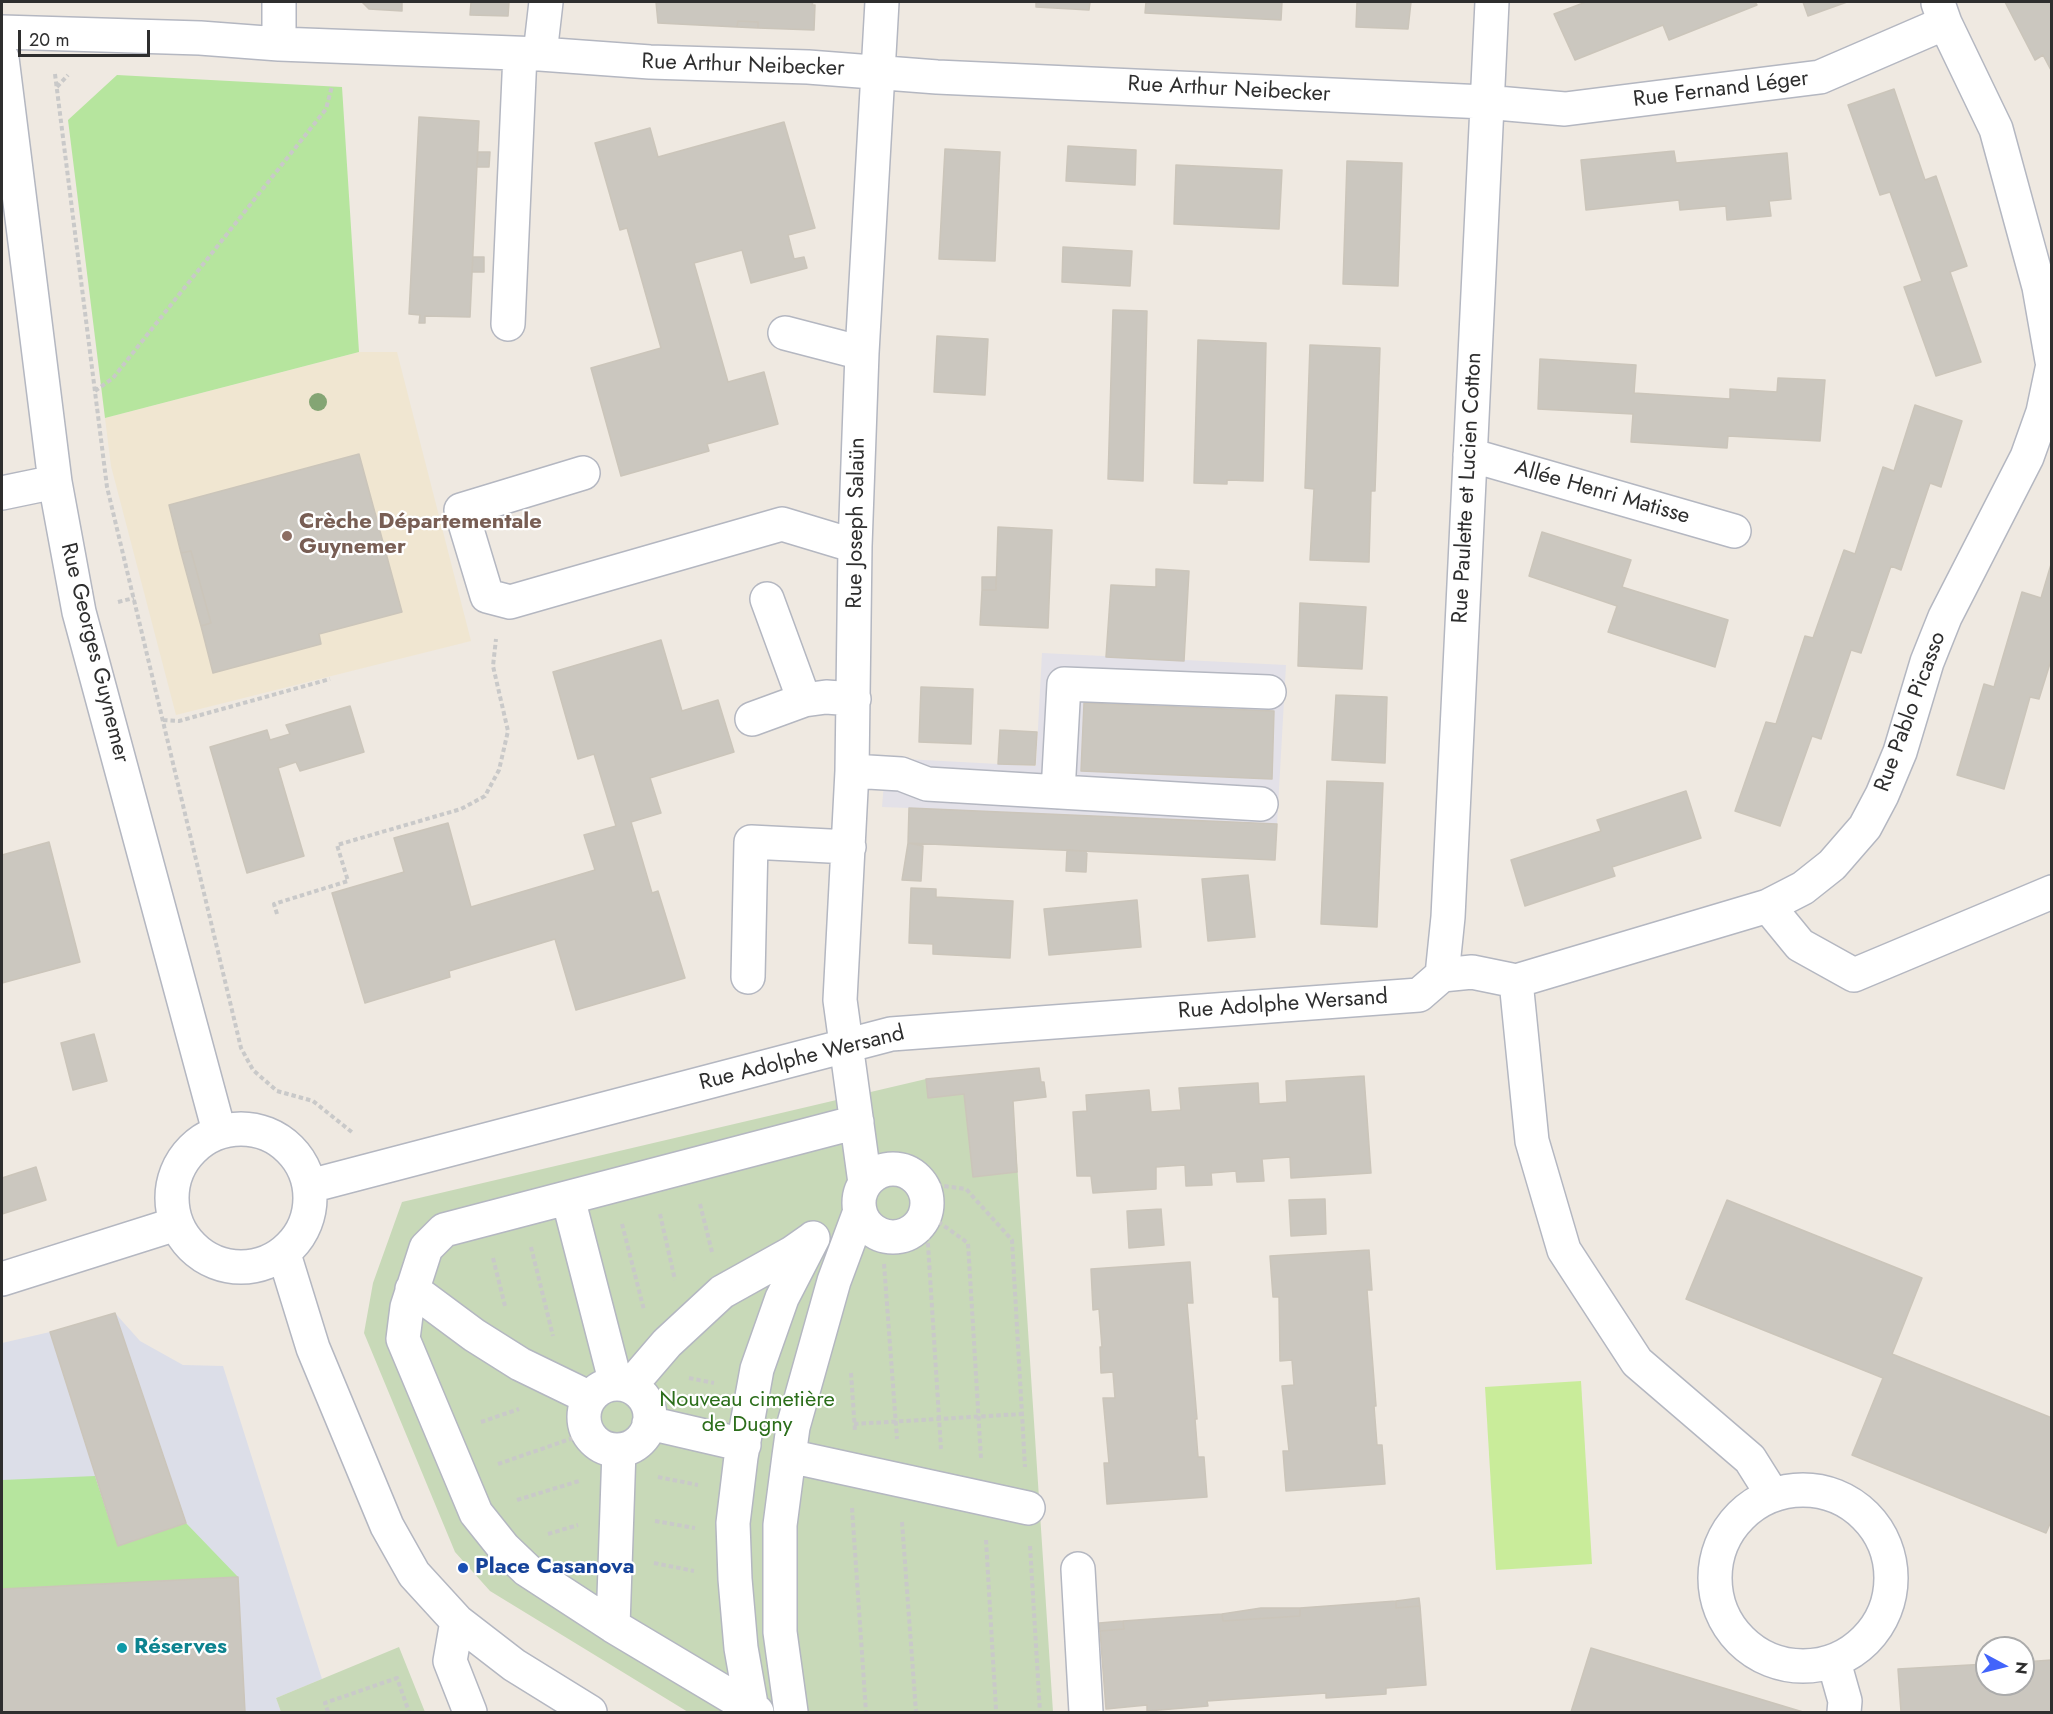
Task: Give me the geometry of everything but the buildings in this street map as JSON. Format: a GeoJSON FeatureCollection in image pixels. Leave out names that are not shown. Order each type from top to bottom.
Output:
{"type":"FeatureCollection","features":[{"type":"Feature","properties":{"kind":"street"},"geometry":{"type":"LineString","coordinates":[[279,2],[279,45]]}},
{"type":"Feature","properties":{"kind":"street"},"geometry":{"type":"LineString","coordinates":[[508,324],[530,54],[546,2]]}},
{"type":"Feature","properties":{"kind":"street","name":"Rue Joseph Salaün"},"geometry":{"type":"LineString","coordinates":[[863,1197],[857,1122],[840,1000],[852,771],[855,546],[862,353],[882,2]]}},
{"type":"Feature","properties":{"kind":"street","name":"Rue Paulette et Lucien Cotton"},"geometry":{"type":"LineString","coordinates":[[1442,975],[1448,916],[1485,102],[1492,2]]}},
{"type":"Feature","properties":{"kind":"street"},"geometry":{"type":"LineString","coordinates":[[1942,12],[1996,129],[2039,287],[2052,361]]}},
{"type":"Feature","properties":{"kind":"street","name":"Rue Fernand Léger"},"geometry":{"type":"LineString","coordinates":[[1485,102],[1565,109],[1820,77],[1942,12]]}},
{"type":"Feature","properties":{"kind":"street","name":"Rue Arthur Neibecker"},"geometry":{"type":"LineString","coordinates":[[2,32],[200,38],[279,45],[808,67],[961,78],[1485,102]]}},
{"type":"Feature","properties":{"kind":"street","name":"Rue Georges Guynemer"},"geometry":{"type":"LineString","coordinates":[[2,58],[55,482],[79,612],[219,1131]]}},
{"type":"Feature","properties":{"kind":"street"},"geometry":{"type":"LineString","coordinates":[[784,333],[862,353]]}},
{"type":"Feature","properties":{"kind":"street","name":"Rue Pablo Picasso"},"geometry":{"type":"LineString","coordinates":[[1442,975],[1472,972],[1516,981],[1768,906],[1803,888],[1832,865],[1865,827],[1882,795],[1900,752],[1927,662],[1945,617],[2027,457],[2043,412],[2052,369]]}},
{"type":"Feature","properties":{"kind":"street","name":"Allée Henri Matisse"},"geometry":{"type":"LineString","coordinates":[[1470,455],[1734,531]]}},
{"type":"Feature","properties":{"kind":"street"},"geometry":{"type":"LineString","coordinates":[[583,473],[462,510],[487,596],[510,602],[782,524],[855,546]]}},
{"type":"Feature","properties":{"kind":"street"},"geometry":{"type":"LineString","coordinates":[[2,493],[55,482]]}},
{"type":"Feature","properties":{"kind":"street"},"geometry":{"type":"LineString","coordinates":[[767,599],[804,700]]}},
{"type":"Feature","properties":{"kind":"street"},"geometry":{"type":"LineString","coordinates":[[1058,792],[1064,684],[1269,692]]}},
{"type":"Feature","properties":{"kind":"street"},"geometry":{"type":"LineString","coordinates":[[752,719],[804,700],[826,697],[854,699]]}},
{"type":"Feature","properties":{"kind":"street"},"geometry":{"type":"LineString","coordinates":[[852,771],[901,774],[927,784],[1261,804]]}},
{"type":"Feature","properties":{"kind":"street"},"geometry":{"type":"LineString","coordinates":[[748,977],[751,842],[849,847]]}},
{"type":"Feature","properties":{"kind":"street"},"geometry":{"type":"LineString","coordinates":[[1768,906],[1800,945],[1854,975],[2052,892]]}},
{"type":"Feature","properties":{"kind":"street","name":"Rue Adolphe Wersand"},"geometry":{"type":"LineString","coordinates":[[310,1186],[891,1034],[1419,995],[1442,975]]}},
{"type":"Feature","properties":{"kind":"street"},"geometry":{"type":"LineString","coordinates":[[1516,981],[1532,1141],[1564,1250],[1637,1362],[1750,1459],[1772,1494]]}},
{"type":"Feature","properties":{"kind":"street"},"geometry":{"type":"LineString","coordinates":[[754,1711],[612,1626],[527,1570],[504,1548],[476,1513],[403,1339],[406,1307],[426,1248],[444,1230],[857,1122]]}},
{"type":"Feature","properties":{"kind":"street"},"geometry":{"type":"LineString","coordinates":[[242,1128],[266,1132],[286,1145],[301,1163],[310,1186],[309,1210],[300,1234],[284,1254],[258,1266],[237,1267],[212,1261],[190,1245],[176,1224],[171,1196],[177,1168],[194,1146],[219,1131],[242,1128]]}},
{"type":"Feature","properties":{"kind":"street"},"geometry":{"type":"LineString","coordinates":[[791,1713],[780,1632],[780,1525],[793,1427],[834,1281],[863,1197],[873,1175],[894,1168],[914,1175],[924,1198],[921,1223],[914,1230],[903,1235],[893,1237],[882,1235],[872,1230],[865,1222],[863,1197]]}},
{"type":"Feature","properties":{"kind":"street"},"geometry":{"type":"LineString","coordinates":[[412,1289],[474,1335],[520,1364],[612,1389],[639,1392],[650,1412],[649,1423],[646,1433],[639,1442],[629,1448],[609,1450],[601,1446],[588,1433],[584,1415],[585,1406],[612,1389],[722,1292],[792,1253],[863,1197]]}},
{"type":"Feature","properties":{"kind":"street"},"geometry":{"type":"LineString","coordinates":[[568,1198],[612,1389]]}},
{"type":"Feature","properties":{"kind":"street"},"geometry":{"type":"LineString","coordinates":[[2,1279],[176,1224]]}},
{"type":"Feature","properties":{"kind":"street"},"geometry":{"type":"LineString","coordinates":[[754,1711],[741,1648],[733,1523],[757,1369],[782,1298],[813,1238]]}},
{"type":"Feature","properties":{"kind":"street"},"geometry":{"type":"LineString","coordinates":[[284,1254],[313,1348],[387,1526],[414,1574],[457,1621],[514,1665],[590,1713]]}},
{"type":"Feature","properties":{"kind":"street"},"geometry":{"type":"LineString","coordinates":[[649,1423],[744,1445]]}},
{"type":"Feature","properties":{"kind":"street"},"geometry":{"type":"LineString","coordinates":[[612,1626],[619,1450]]}},
{"type":"Feature","properties":{"kind":"street"},"geometry":{"type":"LineString","coordinates":[[789,1456],[1028,1508]]}},
{"type":"Feature","properties":{"kind":"street"},"geometry":{"type":"LineString","coordinates":[[1807,1489],[1841,1497],[1869,1518],[1888,1548],[1893,1582],[1885,1616],[1864,1644],[1834,1662],[1800,1668],[1766,1660],[1738,1639],[1719,1610],[1714,1575],[1722,1541],[1743,1513],[1772,1494],[1807,1489]]}},
{"type":"Feature","properties":{"kind":"street"},"geometry":{"type":"LineString","coordinates":[[1078,1569],[1086,1713]]}},
{"type":"Feature","properties":{"kind":"street"},"geometry":{"type":"LineString","coordinates":[[457,1621],[450,1661],[470,1713]]}},
{"type":"Feature","properties":{"kind":"street"},"geometry":{"type":"LineString","coordinates":[[1834,1662],[1845,1701],[1844,1713]]}},
{"type":"Feature","properties":{"kind":"path"},"geometry":{"type":"LineString","coordinates":[[50,34],[107,487],[241,1048],[254,1070],[277,1091],[313,1101],[361,1139]]}},
{"type":"Feature","properties":{"kind":"path"},"geometry":{"type":"LineString","coordinates":[[95,391],[112,378],[326,109],[333,82]]}},
{"type":"Feature","properties":{"kind":"path"},"geometry":{"type":"LineString","coordinates":[[277,914],[274,904],[348,881],[337,845],[461,809],[485,796],[499,770],[508,732],[493,666],[500,600]]}},
{"type":"Feature","properties":{"kind":"path"},"geometry":{"type":"LineString","coordinates":[[163,720],[179,721],[330,679]]}},
{"type":"Feature","properties":{"kind":"path"},"geometry":{"type":"LineString","coordinates":[[690,1166],[722,1292]]}},
{"type":"Feature","properties":{"kind":"path"},"geometry":{"type":"LineString","coordinates":[[924,1198],[966,1189],[1012,1240],[1040,1713]]}},
{"type":"Feature","properties":{"kind":"path"},"geometry":{"type":"LineString","coordinates":[[924,1198],[968,1243],[996,1710]]}},
{"type":"Feature","properties":{"kind":"path"},"geometry":{"type":"LineString","coordinates":[[924,1198],[943,1489]]}},
{"type":"Feature","properties":{"kind":"path"},"geometry":{"type":"LineString","coordinates":[[815,1349],[850,1347],[854,1424],[853,1470],[866,1713]]}},
{"type":"Feature","properties":{"kind":"path"},"geometry":{"type":"LineString","coordinates":[[854,1424],[1022,1414]]}},
{"type":"Feature","properties":{"kind":"path"},"geometry":{"type":"LineString","coordinates":[[460,1477],[588,1433]]}},
{"type":"Feature","properties":{"kind":"path"},"geometry":{"type":"LineString","coordinates":[[615,1555],[735,1579]]}},
{"type":"Feature","properties":{"kind":"path"},"geometry":{"type":"LineString","coordinates":[[328,1713],[325,1703],[397,1678],[409,1713]]}},
{"type":"Feature","properties":{"kind":"shaded area","name":"Crèche Départementale Guynemer"},"geometry":{"type":"Polygon","coordinates":[[[359,352],[397,352],[471,641],[176,715],[111,466],[105,418],[359,352]]]}},
{"type":"Feature","properties":{"kind":"shaded area"},"geometry":{"type":"Polygon","coordinates":[[[1042,653],[1286,665],[1275,860],[908,843],[909,808],[882,807],[886,758],[1036,766],[1042,653]]]}},
{"type":"Feature","properties":{"kind":"shaded area"},"geometry":{"type":"Polygon","coordinates":[[[115,1313],[140,1341],[183,1365],[223,1366],[322,1679],[276,1698],[281,1712],[2,1712],[2,1343],[115,1313]]]}},
{"type":"Feature","properties":{"kind":"green space"},"geometry":{"type":"Polygon","coordinates":[[[117,75],[342,87],[359,352],[105,418],[68,120],[117,75]]]}},
{"type":"Feature","properties":{"kind":"green space","name":"Nouveau cimetière de Dugny"},"geometry":{"type":"Polygon","coordinates":[[[926,1079],[1013,1101],[1053,1712],[688,1712],[490,1591],[455,1552],[364,1333],[373,1283],[402,1202],[926,1079]]]}},
{"type":"Feature","properties":{"kind":"green space"},"geometry":{"type":"Polygon","coordinates":[[[1581,1381],[1592,1564],[1496,1570],[1485,1387],[1581,1381]]]}},
{"type":"Feature","properties":{"kind":"green space"},"geometry":{"type":"Polygon","coordinates":[[[95,1476],[118,1546],[186,1523],[238,1577],[2,1589],[2,1480],[95,1476]]]}},
{"type":"Feature","properties":{"kind":"green space"},"geometry":{"type":"Polygon","coordinates":[[[399,1647],[425,1712],[281,1712],[276,1698],[399,1647]]]}},
{"type":"Feature","properties":{"kind":"place","name":"Crèche Départementale Guynemer"},"geometry":{"type":"Point","coordinates":[287,536]}},
{"type":"Feature","properties":{"kind":"place","name":"Place Casanova"},"geometry":{"type":"Point","coordinates":[463,1568]}},
{"type":"Feature","properties":{"kind":"place","name":"Réserves"},"geometry":{"type":"Point","coordinates":[122,1648]}}]}
